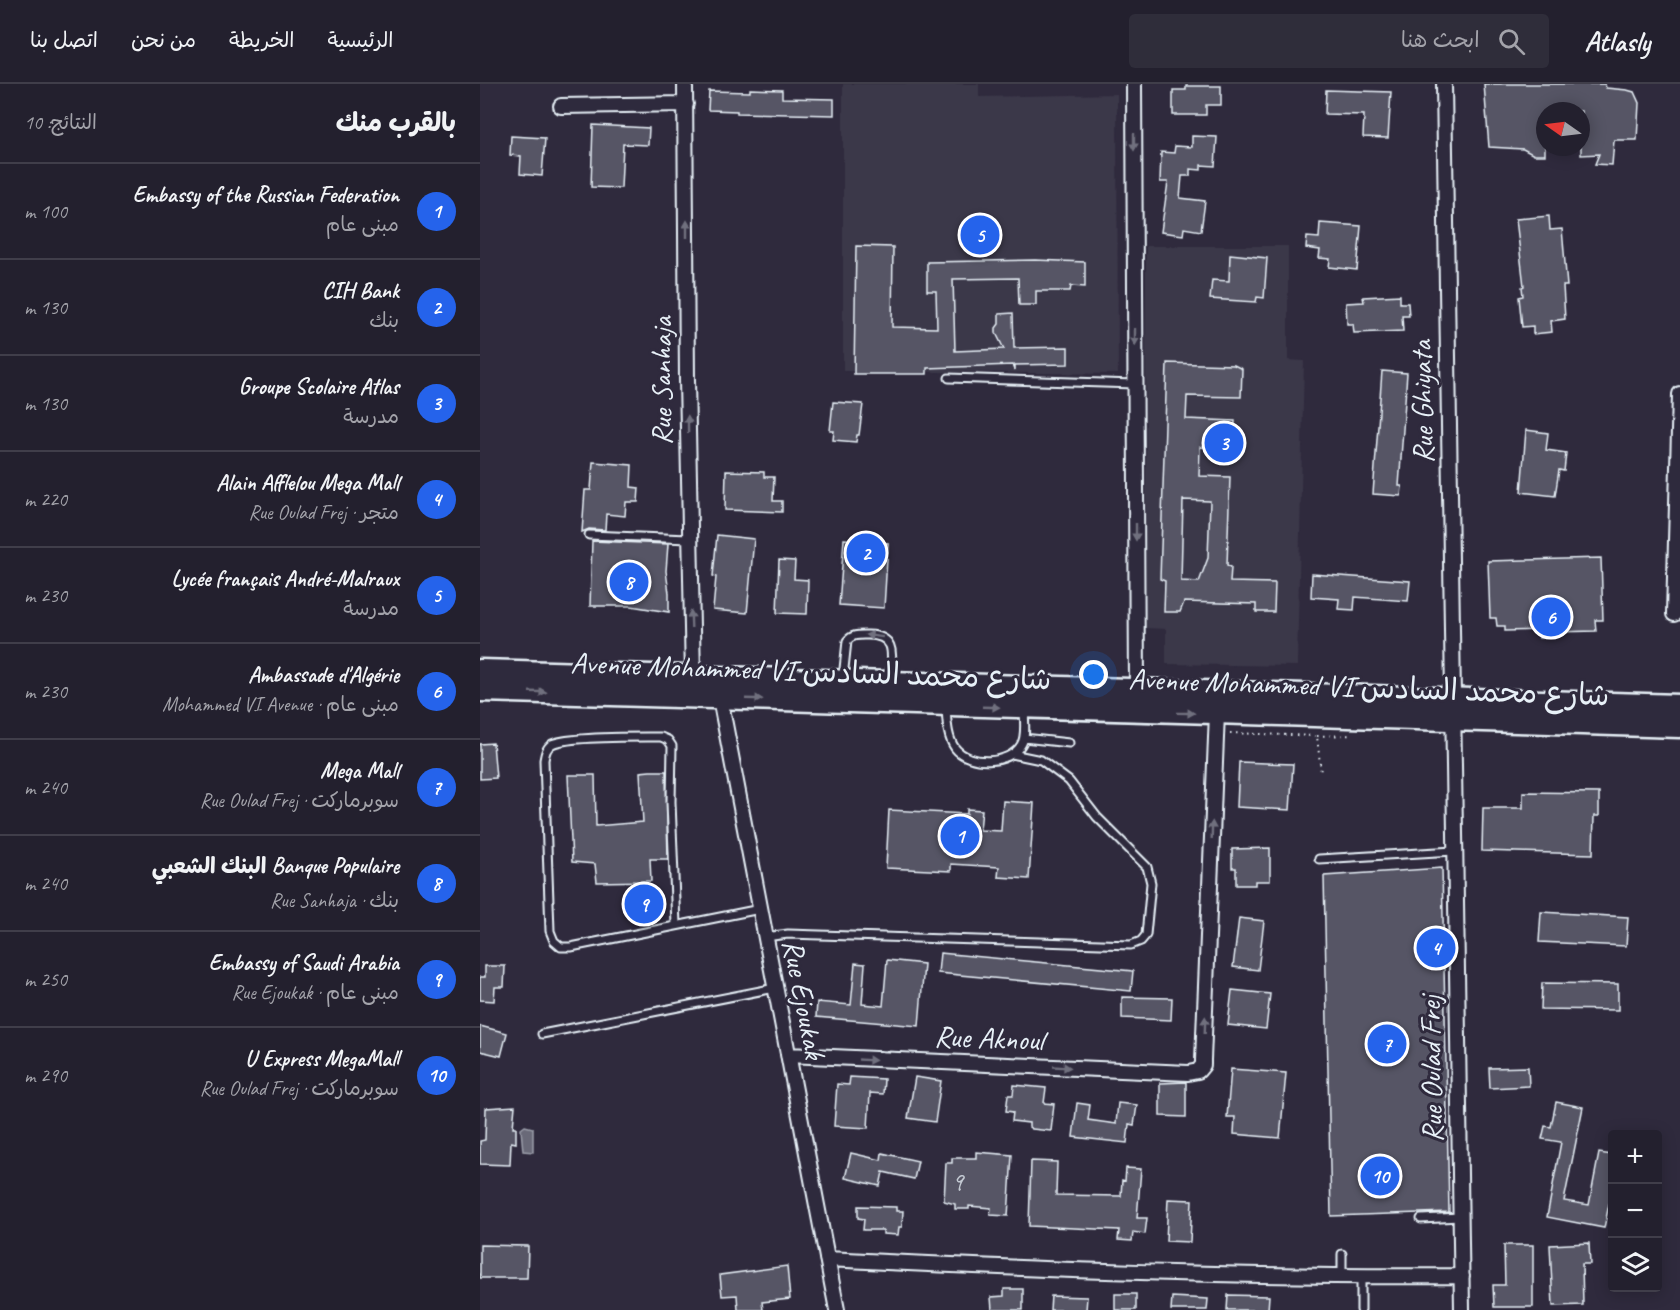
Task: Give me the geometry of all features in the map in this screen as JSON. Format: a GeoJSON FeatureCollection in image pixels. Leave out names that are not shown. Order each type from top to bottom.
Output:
{"type":"FeatureCollection","features":[{"type":"Feature","properties":{"kind":"main road"},"geometry":{"type":"LineString","coordinates":[[480,671],[1137,691],[1452,710],[1680,706]]}},
{"type":"Feature","properties":{"kind":"main road","name":"Avenue Mohammed VI شارع محمد السادس"},"geometry":{"type":"LineString","coordinates":[[480,690],[1024,708],[1217,723],[1452,710],[1680,726]]}},
{"type":"Feature","properties":{"kind":"street","name":"Rue Sanhaja"},"geometry":{"type":"LineString","coordinates":[[685,84],[689,539],[693,677]]}},
{"type":"Feature","properties":{"kind":"street"},"geometry":{"type":"LineString","coordinates":[[1134,84],[1137,691]]}},
{"type":"Feature","properties":{"kind":"street","name":"Rue Ghiyata"},"geometry":{"type":"LineString","coordinates":[[1444,84],[1452,710]]}},
{"type":"Feature","properties":{"kind":"street"},"geometry":{"type":"LineString","coordinates":[[561,106],[686,104]]}},
{"type":"Feature","properties":{"kind":"street"},"geometry":{"type":"LineString","coordinates":[[1674,614],[1680,394]]}},
{"type":"Feature","properties":{"kind":"street","name":"Rue Ejoukak"},"geometry":{"type":"LineString","coordinates":[[720,698],[837,1310]]}},
{"type":"Feature","properties":{"kind":"street","name":"Rue Oulad Frej"},"geometry":{"type":"LineString","coordinates":[[1452,710],[1462,1310]]}},
{"type":"Feature","properties":{"kind":"street","name":"Rue Aknoul"},"geometry":{"type":"LineString","coordinates":[[788,1055],[1188,1073],[1198,1071],[1203,1065],[1217,723]]}},
{"type":"Feature","properties":{"kind":"street"},"geometry":{"type":"LineString","coordinates":[[827,1259],[959,1266],[1342,1277],[1462,1276]]}},
{"type":"Feature","properties":{"kind":"lane"},"geometry":{"type":"LineString","coordinates":[[949,378],[1135,384]]}},
{"type":"Feature","properties":{"kind":"lane"},"geometry":{"type":"LineString","coordinates":[[589,535],[689,539]]}},
{"type":"Feature","properties":{"kind":"lane"},"geometry":{"type":"LineString","coordinates":[[843,682],[845,644],[849,638],[859,635],[881,636],[888,641],[891,649],[890,684]]}},
{"type":"Feature","properties":{"kind":"lane"},"geometry":{"type":"LineString","coordinates":[[765,937],[788,934],[1131,945],[1142,941],[1146,935],[1151,883],[1147,867],[1097,818],[1068,781],[1041,760],[1012,754],[984,761],[971,760],[961,754],[954,746],[948,730],[946,705]]}},
{"type":"Feature","properties":{"kind":"lane"},"geometry":{"type":"LineString","coordinates":[[1012,754],[1021,746],[1024,738],[1024,708]]}},
{"type":"Feature","properties":{"kind":"lane"},"geometry":{"type":"LineString","coordinates":[[676,925],[672,746],[668,740],[661,737],[592,739],[561,741],[550,745],[545,752],[544,760],[550,931],[554,941],[561,947],[760,909]]}},
{"type":"Feature","properties":{"kind":"lane"},"geometry":{"type":"LineString","coordinates":[[1024,738],[1069,743]]}},
{"type":"Feature","properties":{"kind":"lane"},"geometry":{"type":"LineString","coordinates":[[1319,859],[1454,851]]}},
{"type":"Feature","properties":{"kind":"lane"},"geometry":{"type":"LineString","coordinates":[[542,1034],[775,988]]}},
{"type":"Feature","properties":{"kind":"lane"},"geometry":{"type":"LineString","coordinates":[[1421,1219],[1460,1217]]}},
{"type":"Feature","properties":{"kind":"lane"},"geometry":{"type":"LineString","coordinates":[[1341,1254],[1342,1277]]}},
{"type":"Feature","properties":{"kind":"lane"},"geometry":{"type":"LineString","coordinates":[[1361,1277],[1361,1310]]}},
{"type":"Feature","properties":{"kind":"path"},"geometry":{"type":"LineString","coordinates":[[1217,723],[1317,736],[1321,773]]}},
{"type":"Feature","properties":{"kind":"shaded area"},"geometry":{"type":"Polygon","coordinates":[[[843,84],[979,84],[979,97],[1117,94],[1118,374],[843,371],[843,84]]]}},
{"type":"Feature","properties":{"kind":"shaded area"},"geometry":{"type":"Polygon","coordinates":[[[1146,246],[1288,246],[1288,360],[1304,361],[1297,666],[1166,664],[1166,629],[1146,628],[1146,246]]]}},
{"type":"Feature","properties":{"kind":"water"},"geometry":{"type":"Polygon","coordinates":[[[525,1126],[533,1128],[533,1152],[523,1151],[521,1129],[525,1126]]]}},
{"type":"Feature","properties":{"kind":"building"},"geometry":{"type":"Polygon","coordinates":[[[1484,84],[1605,84],[1606,88],[1634,92],[1639,103],[1637,140],[1614,140],[1612,165],[1595,164],[1599,154],[1590,154],[1590,102],[1536,102],[1536,155],[1523,149],[1489,147],[1484,84]]]}},
{"type":"Feature","properties":{"kind":"building"},"geometry":{"type":"Polygon","coordinates":[[[1186,86],[1221,86],[1221,105],[1206,105],[1206,115],[1173,115],[1173,90],[1186,90],[1186,86]]]}},
{"type":"Feature","properties":{"kind":"building"},"geometry":{"type":"Polygon","coordinates":[[[750,89],[782,90],[782,98],[834,99],[834,115],[737,113],[737,111],[708,110],[709,91],[750,92],[750,89]]]}},
{"type":"Feature","properties":{"kind":"building"},"geometry":{"type":"Polygon","coordinates":[[[1326,90],[1391,92],[1388,138],[1363,137],[1364,115],[1325,114],[1326,90]]]}},
{"type":"Feature","properties":{"kind":"building"},"geometry":{"type":"Polygon","coordinates":[[[593,125],[649,128],[648,145],[623,144],[621,188],[591,187],[593,125]]]}},
{"type":"Feature","properties":{"kind":"building"},"geometry":{"type":"Polygon","coordinates":[[[511,136],[545,138],[542,176],[520,174],[521,156],[510,155],[511,136]]]}},
{"type":"Feature","properties":{"kind":"building"},"geometry":{"type":"Polygon","coordinates":[[[1192,136],[1217,137],[1215,166],[1201,165],[1201,170],[1190,169],[1190,176],[1182,176],[1180,198],[1205,201],[1201,231],[1184,228],[1183,235],[1161,232],[1168,182],[1160,182],[1161,152],[1174,153],[1175,146],[1192,147],[1192,136]]]}},
{"type":"Feature","properties":{"kind":"building"},"geometry":{"type":"Polygon","coordinates":[[[1549,216],[1550,230],[1562,229],[1567,286],[1563,286],[1565,319],[1551,321],[1552,332],[1533,334],[1533,326],[1522,327],[1519,297],[1523,296],[1522,287],[1524,286],[1516,219],[1549,216]]]}},
{"type":"Feature","properties":{"kind":"building"},"geometry":{"type":"Polygon","coordinates":[[[1320,223],[1361,226],[1357,270],[1329,267],[1330,259],[1319,258],[1320,250],[1306,248],[1307,237],[1319,238],[1320,223]]]}},
{"type":"Feature","properties":{"kind":"building"},"geometry":{"type":"Polygon","coordinates":[[[856,246],[893,247],[892,327],[937,328],[936,291],[927,291],[927,262],[1035,260],[1085,262],[1085,287],[1071,286],[1070,291],[1036,291],[1036,305],[1019,305],[1018,278],[953,279],[955,351],[1004,349],[996,333],[999,314],[1013,313],[1014,348],[1068,347],[1068,364],[1015,365],[1015,370],[1013,365],[927,368],[927,374],[854,374],[856,246]]]}},
{"type":"Feature","properties":{"kind":"building"},"geometry":{"type":"Polygon","coordinates":[[[1230,254],[1267,258],[1264,298],[1257,297],[1256,302],[1210,299],[1212,280],[1229,281],[1230,254]]]}},
{"type":"Feature","properties":{"kind":"building"},"geometry":{"type":"Polygon","coordinates":[[[1400,295],[1400,303],[1408,303],[1409,316],[1402,316],[1403,331],[1354,333],[1353,324],[1347,324],[1346,303],[1364,302],[1363,297],[1400,295]]]}},
{"type":"Feature","properties":{"kind":"building"},"geometry":{"type":"Polygon","coordinates":[[[1167,363],[1234,365],[1242,369],[1241,397],[1187,396],[1186,419],[1235,421],[1234,448],[1200,447],[1199,476],[1230,477],[1227,565],[1231,567],[1230,582],[1275,583],[1274,612],[1256,612],[1256,604],[1184,602],[1180,612],[1164,612],[1165,581],[1160,579],[1167,363]],[[1183,500],[1181,581],[1199,582],[1208,558],[1210,501],[1183,500]]]}},
{"type":"Feature","properties":{"kind":"building"},"geometry":{"type":"Polygon","coordinates":[[[1382,371],[1407,373],[1399,486],[1402,486],[1401,496],[1373,494],[1382,371]]]}},
{"type":"Feature","properties":{"kind":"building"},"geometry":{"type":"Polygon","coordinates":[[[833,402],[863,404],[856,442],[833,440],[834,431],[830,431],[833,402]]]}},
{"type":"Feature","properties":{"kind":"building"},"geometry":{"type":"Polygon","coordinates":[[[1526,430],[1548,433],[1546,450],[1566,453],[1564,471],[1559,470],[1555,496],[1521,492],[1526,430]]]}},
{"type":"Feature","properties":{"kind":"building"},"geometry":{"type":"Polygon","coordinates":[[[593,462],[632,465],[631,487],[639,488],[638,502],[626,502],[625,516],[606,514],[605,530],[589,529],[582,532],[585,490],[591,490],[593,462]]]}},
{"type":"Feature","properties":{"kind":"building"},"geometry":{"type":"Polygon","coordinates":[[[726,471],[764,472],[764,477],[774,477],[773,501],[782,501],[782,512],[725,510],[726,471]]]}},
{"type":"Feature","properties":{"kind":"building"},"geometry":{"type":"Polygon","coordinates":[[[717,535],[754,539],[747,613],[713,610],[716,577],[713,576],[717,535]]]}},
{"type":"Feature","properties":{"kind":"building"},"geometry":{"type":"Polygon","coordinates":[[[844,539],[888,543],[884,608],[839,605],[844,539]]]}},
{"type":"Feature","properties":{"kind":"building"},"geometry":{"type":"Polygon","coordinates":[[[592,541],[668,544],[666,571],[669,612],[631,606],[590,606],[592,541]]]}},
{"type":"Feature","properties":{"kind":"building"},"geometry":{"type":"Polygon","coordinates":[[[1601,558],[1603,620],[1595,620],[1596,631],[1554,632],[1554,638],[1539,638],[1538,630],[1505,631],[1505,626],[1497,626],[1496,618],[1490,618],[1488,561],[1601,558]]]}},
{"type":"Feature","properties":{"kind":"building"},"geometry":{"type":"Polygon","coordinates":[[[779,560],[795,561],[794,579],[808,580],[807,614],[777,613],[779,560]]]}},
{"type":"Feature","properties":{"kind":"building"},"geometry":{"type":"Polygon","coordinates":[[[1312,574],[1410,581],[1408,601],[1355,597],[1354,610],[1338,609],[1339,599],[1311,597],[1312,574]]]}},
{"type":"Feature","properties":{"kind":"building"},"geometry":{"type":"Polygon","coordinates":[[[493,743],[496,778],[480,779],[480,744],[493,743]]]}},
{"type":"Feature","properties":{"kind":"building"},"geometry":{"type":"Polygon","coordinates":[[[1239,762],[1293,764],[1290,810],[1237,807],[1239,762]]]}},
{"type":"Feature","properties":{"kind":"building"},"geometry":{"type":"Polygon","coordinates":[[[666,771],[668,859],[650,859],[651,881],[597,882],[595,864],[572,862],[568,775],[595,775],[596,826],[643,822],[640,772],[666,771]]]}},
{"type":"Feature","properties":{"kind":"building"},"geometry":{"type":"Polygon","coordinates":[[[1523,792],[1599,793],[1599,816],[1594,816],[1593,854],[1482,851],[1483,808],[1523,808],[1523,792]]]}},
{"type":"Feature","properties":{"kind":"building"},"geometry":{"type":"Polygon","coordinates":[[[1003,801],[1034,803],[1029,879],[998,877],[999,867],[951,864],[951,871],[886,868],[889,810],[967,814],[967,809],[982,810],[980,830],[1001,831],[1003,801]]]}},
{"type":"Feature","properties":{"kind":"building"},"geometry":{"type":"Polygon","coordinates":[[[1270,848],[1270,881],[1255,881],[1255,885],[1236,885],[1236,868],[1232,868],[1232,849],[1270,848]]]}},
{"type":"Feature","properties":{"kind":"building"},"geometry":{"type":"Polygon","coordinates":[[[1442,868],[1449,1212],[1331,1216],[1324,876],[1442,868]]]}},
{"type":"Feature","properties":{"kind":"building"},"geometry":{"type":"Polygon","coordinates":[[[1541,912],[1628,917],[1626,946],[1539,942],[1541,912]]]}},
{"type":"Feature","properties":{"kind":"building"},"geometry":{"type":"Polygon","coordinates":[[[1239,918],[1264,921],[1258,970],[1233,967],[1239,918]]]}},
{"type":"Feature","properties":{"kind":"building"},"geometry":{"type":"Polygon","coordinates":[[[940,953],[1133,971],[1131,991],[938,973],[940,953]]]}},
{"type":"Feature","properties":{"kind":"building"},"geometry":{"type":"Polygon","coordinates":[[[887,960],[924,964],[919,1026],[816,1017],[817,1002],[851,1005],[855,963],[865,964],[862,1004],[883,1006],[887,960]]]}},
{"type":"Feature","properties":{"kind":"building"},"geometry":{"type":"Polygon","coordinates":[[[485,966],[505,966],[504,987],[495,987],[494,1001],[480,1000],[480,977],[485,977],[485,966]]]}},
{"type":"Feature","properties":{"kind":"building"},"geometry":{"type":"Polygon","coordinates":[[[1542,983],[1618,984],[1618,1010],[1541,1009],[1542,983]]]}},
{"type":"Feature","properties":{"kind":"building"},"geometry":{"type":"Polygon","coordinates":[[[1232,990],[1270,994],[1266,1029],[1228,1025],[1232,990]]]}},
{"type":"Feature","properties":{"kind":"building"},"geometry":{"type":"Polygon","coordinates":[[[1122,997],[1172,998],[1171,1020],[1122,1018],[1122,997]]]}},
{"type":"Feature","properties":{"kind":"building"},"geometry":{"type":"Polygon","coordinates":[[[480,1026],[507,1033],[501,1056],[480,1051],[480,1026]]]}},
{"type":"Feature","properties":{"kind":"building"},"geometry":{"type":"Polygon","coordinates":[[[1528,1067],[1529,1086],[1490,1088],[1489,1068],[1528,1067]]]}},
{"type":"Feature","properties":{"kind":"building"},"geometry":{"type":"Polygon","coordinates":[[[1231,1069],[1286,1073],[1280,1138],[1234,1134],[1235,1117],[1227,1117],[1231,1069]]]}},
{"type":"Feature","properties":{"kind":"building"},"geometry":{"type":"Polygon","coordinates":[[[850,1077],[884,1079],[883,1094],[870,1093],[868,1128],[834,1126],[837,1084],[849,1085],[850,1077]]]}},
{"type":"Feature","properties":{"kind":"building"},"geometry":{"type":"Polygon","coordinates":[[[915,1077],[941,1081],[935,1122],[908,1118],[915,1077]]]}},
{"type":"Feature","properties":{"kind":"building"},"geometry":{"type":"Polygon","coordinates":[[[1186,1082],[1186,1117],[1160,1116],[1160,1083],[1186,1082]]]}},
{"type":"Feature","properties":{"kind":"building"},"geometry":{"type":"Polygon","coordinates":[[[1014,1085],[1046,1088],[1044,1103],[1054,1104],[1051,1131],[1032,1129],[1029,1123],[1012,1121],[1013,1112],[1006,1111],[1008,1095],[1013,1095],[1014,1085]]]}},
{"type":"Feature","properties":{"kind":"building"},"geometry":{"type":"Polygon","coordinates":[[[1556,1102],[1583,1107],[1564,1201],[1589,1205],[1599,1153],[1608,1154],[1608,1209],[1604,1228],[1547,1217],[1561,1142],[1542,1139],[1545,1126],[1551,1127],[1556,1102]]]}},
{"type":"Feature","properties":{"kind":"building"},"geometry":{"type":"Polygon","coordinates":[[[1077,1103],[1090,1105],[1088,1120],[1116,1124],[1118,1103],[1137,1105],[1134,1125],[1129,1124],[1127,1143],[1073,1137],[1077,1103]]]}},
{"type":"Feature","properties":{"kind":"building"},"geometry":{"type":"Polygon","coordinates":[[[515,1106],[513,1127],[516,1127],[516,1143],[511,1142],[510,1165],[480,1164],[480,1141],[485,1140],[486,1108],[515,1106]]]}},
{"type":"Feature","properties":{"kind":"building"},"geometry":{"type":"Polygon","coordinates":[[[976,1152],[1012,1155],[1008,1216],[990,1215],[991,1208],[969,1206],[969,1209],[955,1209],[955,1204],[944,1201],[946,1163],[952,1163],[952,1158],[976,1158],[976,1152]]]}},
{"type":"Feature","properties":{"kind":"building"},"geometry":{"type":"Polygon","coordinates":[[[851,1153],[881,1160],[882,1153],[918,1161],[914,1179],[883,1172],[880,1186],[845,1178],[851,1153]]]}},
{"type":"Feature","properties":{"kind":"building"},"geometry":{"type":"Polygon","coordinates":[[[1031,1161],[1057,1162],[1056,1195],[1121,1196],[1122,1180],[1125,1181],[1126,1168],[1141,1169],[1137,1218],[1147,1218],[1145,1234],[1133,1232],[1132,1241],[1118,1240],[1119,1230],[1029,1226],[1031,1161]]]}},
{"type":"Feature","properties":{"kind":"building"},"geometry":{"type":"Polygon","coordinates":[[[1168,1199],[1192,1200],[1190,1242],[1166,1241],[1168,1199]]]}},
{"type":"Feature","properties":{"kind":"building"},"geometry":{"type":"Polygon","coordinates":[[[858,1206],[896,1207],[896,1211],[903,1211],[902,1227],[899,1227],[898,1235],[883,1234],[883,1230],[863,1230],[864,1219],[858,1218],[858,1206]]]}},
{"type":"Feature","properties":{"kind":"building"},"geometry":{"type":"Polygon","coordinates":[[[1589,1243],[1590,1264],[1582,1264],[1583,1305],[1553,1306],[1550,1245],[1589,1243]]]}},
{"type":"Feature","properties":{"kind":"building"},"geometry":{"type":"Polygon","coordinates":[[[480,1245],[528,1246],[527,1278],[480,1278],[480,1245]]]}},
{"type":"Feature","properties":{"kind":"building"},"geometry":{"type":"Polygon","coordinates":[[[1504,1245],[1533,1245],[1533,1307],[1494,1307],[1493,1285],[1505,1285],[1504,1245]]]}},
{"type":"Feature","properties":{"kind":"building"},"geometry":{"type":"Polygon","coordinates":[[[787,1266],[790,1299],[762,1302],[763,1310],[738,1310],[737,1295],[722,1296],[720,1275],[787,1266]]]}},
{"type":"Feature","properties":{"kind":"building"},"geometry":{"type":"Polygon","coordinates":[[[1004,1289],[1023,1289],[1023,1310],[992,1310],[991,1297],[1004,1296],[1004,1289]]]}},
{"type":"Feature","properties":{"kind":"building"},"geometry":{"type":"Polygon","coordinates":[[[1115,1294],[1136,1294],[1136,1310],[1115,1310],[1115,1294]]]}},
{"type":"Feature","properties":{"kind":"building"},"geometry":{"type":"Polygon","coordinates":[[[1228,1295],[1269,1296],[1268,1310],[1227,1310],[1228,1295]]]}},
{"type":"Feature","properties":{"kind":"building"},"geometry":{"type":"Polygon","coordinates":[[[1051,1296],[1087,1297],[1086,1310],[1050,1310],[1051,1296]]]}},
{"type":"Feature","properties":{"kind":"building"},"geometry":{"type":"Polygon","coordinates":[[[1172,1297],[1208,1299],[1207,1310],[1171,1310],[1172,1297]]]}},
{"type":"Feature","properties":{"kind":"place","name":"Lycée français André-Malraux"},"geometry":{"type":"Point","coordinates":[980,235]}},
{"type":"Feature","properties":{"kind":"place","name":"Groupe Scolaire Atlas"},"geometry":{"type":"Point","coordinates":[1224,443]}},
{"type":"Feature","properties":{"kind":"place","name":"CIH Bank"},"geometry":{"type":"Point","coordinates":[866,553]}},
{"type":"Feature","properties":{"kind":"place","name":"Banque Populaire البنك الشعبي"},"geometry":{"type":"Point","coordinates":[629,582]}},
{"type":"Feature","properties":{"kind":"place","name":"Ambassade d'Algérie"},"geometry":{"type":"Point","coordinates":[1551,617]}},
{"type":"Feature","properties":{"kind":"place","name":"Embassy of the Russian Federation"},"geometry":{"type":"Point","coordinates":[960,836]}},
{"type":"Feature","properties":{"kind":"place","name":"Embassy of Saudi Arabia"},"geometry":{"type":"Point","coordinates":[644,904]}},
{"type":"Feature","properties":{"kind":"place","name":"Alain Afflelou Mega Mall"},"geometry":{"type":"Point","coordinates":[1436,948]}},
{"type":"Feature","properties":{"kind":"place","name":"Mega Mall"},"geometry":{"type":"Point","coordinates":[1387,1044]}},
{"type":"Feature","properties":{"kind":"place","name":"U Express MegaMall"},"geometry":{"type":"Point","coordinates":[1380,1176]}}]}
